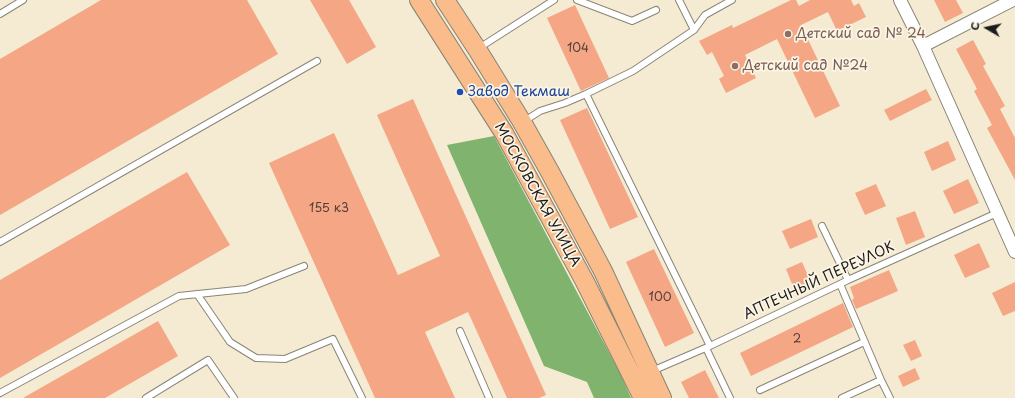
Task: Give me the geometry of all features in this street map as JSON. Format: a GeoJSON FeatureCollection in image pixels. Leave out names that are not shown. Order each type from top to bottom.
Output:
{"type":"FeatureCollection","features":[{"type":"Feature","properties":{"kind":"main road","name":"МОСКОВСКАЯ УЛИЦА"},"geometry":{"type":"LineString","coordinates":[[419,0],[504,133],[584,280],[643,398]]}},
{"type":"Feature","properties":{"kind":"main road","name":"МОСКОВСКАЯ УЛИЦА"},"geometry":{"type":"LineString","coordinates":[[445,0],[478,49],[522,122],[603,271],[662,398]]}},
{"type":"Feature","properties":{"kind":"street"},"geometry":{"type":"LineString","coordinates":[[900,0],[1015,252]]}},
{"type":"Feature","properties":{"kind":"street"},"geometry":{"type":"LineString","coordinates":[[922,46],[1013,0]]}},
{"type":"Feature","properties":{"kind":"lane"},"geometry":{"type":"LineString","coordinates":[[0,14],[23,0]]}},
{"type":"Feature","properties":{"kind":"lane"},"geometry":{"type":"LineString","coordinates":[[478,49],[547,2],[554,0]]}},
{"type":"Feature","properties":{"kind":"lane"},"geometry":{"type":"LineString","coordinates":[[577,0],[632,21],[656,10]]}},
{"type":"Feature","properties":{"kind":"lane"},"geometry":{"type":"LineString","coordinates":[[679,0],[694,30]]}},
{"type":"Feature","properties":{"kind":"lane"},"geometry":{"type":"LineString","coordinates":[[522,122],[540,111],[586,94],[633,71],[694,30],[705,15],[732,0]]}},
{"type":"Feature","properties":{"kind":"lane"},"geometry":{"type":"LineString","coordinates":[[0,242],[317,61]]}},
{"type":"Feature","properties":{"kind":"lane"},"geometry":{"type":"LineString","coordinates":[[586,94],[708,347],[730,398]]}},
{"type":"Feature","properties":{"kind":"lane","name":"АПТЕЧНЫЙ ПЕРЕУЛОК"},"geometry":{"type":"LineString","coordinates":[[650,372],[708,347],[848,280],[997,213]]}},
{"type":"Feature","properties":{"kind":"lane"},"geometry":{"type":"LineString","coordinates":[[822,226],[848,280]]}},
{"type":"Feature","properties":{"kind":"lane"},"geometry":{"type":"LineString","coordinates":[[0,393],[178,296],[246,289],[304,266]]}},
{"type":"Feature","properties":{"kind":"lane"},"geometry":{"type":"LineString","coordinates":[[840,284],[864,342],[890,398]]}},
{"type":"Feature","properties":{"kind":"lane"},"geometry":{"type":"LineString","coordinates":[[197,294],[230,342],[256,358],[285,359],[333,339],[362,398]]}},
{"type":"Feature","properties":{"kind":"lane"},"geometry":{"type":"LineString","coordinates":[[460,331],[489,398]]}},
{"type":"Feature","properties":{"kind":"lane"},"geometry":{"type":"LineString","coordinates":[[760,390],[864,342]]}},
{"type":"Feature","properties":{"kind":"lane"},"geometry":{"type":"LineString","coordinates":[[146,398],[208,360],[234,398]]}},
{"type":"Feature","properties":{"kind":"lane"},"geometry":{"type":"LineString","coordinates":[[842,398],[881,380]]}},
{"type":"Feature","properties":{"kind":"green space"},"geometry":{"type":"Polygon","coordinates":[[[494,136],[621,375],[631,398],[594,398],[587,382],[544,366],[447,145],[494,136]]]}},
{"type":"Feature","properties":{"kind":"building"},"geometry":{"type":"Polygon","coordinates":[[[101,0],[247,0],[278,54],[0,215],[0,59],[101,0]]]}},
{"type":"Feature","properties":{"kind":"building"},"geometry":{"type":"Polygon","coordinates":[[[310,0],[349,0],[376,47],[347,64],[310,0]]]}},
{"type":"Feature","properties":{"kind":"building","name":"Детский сад №24"},"geometry":{"type":"Polygon","coordinates":[[[791,0],[796,0],[799,6],[810,0],[851,0],[854,6],[859,3],[866,17],[837,31],[828,12],[801,25],[840,106],[815,118],[777,39],[745,55],[756,78],[726,93],[719,79],[724,76],[712,52],[707,55],[699,41],[732,25],[733,28],[791,0]]]}},
{"type":"Feature","properties":{"kind":"building"},"geometry":{"type":"Polygon","coordinates":[[[934,0],[956,0],[963,13],[945,22],[934,0]]]}},
{"type":"Feature","properties":{"kind":"building"},"geometry":{"type":"Polygon","coordinates":[[[575,5],[609,78],[581,91],[547,18],[575,5]]]}},
{"type":"Feature","properties":{"kind":"building"},"geometry":{"type":"Polygon","coordinates":[[[973,40],[986,64],[983,66],[1005,106],[1000,109],[1015,138],[1015,180],[987,128],[992,125],[974,91],[977,89],[956,49],[973,40]]]}},
{"type":"Feature","properties":{"kind":"building"},"geometry":{"type":"Polygon","coordinates":[[[926,89],[932,100],[890,121],[884,110],[926,89]]]}},
{"type":"Feature","properties":{"kind":"building"},"geometry":{"type":"Polygon","coordinates":[[[413,99],[546,395],[539,398],[507,398],[468,312],[425,332],[455,398],[375,398],[269,163],[334,133],[398,275],[440,256],[377,115],[413,99]]]}},
{"type":"Feature","properties":{"kind":"building"},"geometry":{"type":"Polygon","coordinates":[[[587,108],[638,217],[610,229],[560,120],[587,108]]]}},
{"type":"Feature","properties":{"kind":"building"},"geometry":{"type":"Polygon","coordinates":[[[948,141],[956,160],[932,171],[924,152],[948,141]]]}},
{"type":"Feature","properties":{"kind":"building"},"geometry":{"type":"Polygon","coordinates":[[[187,172],[230,245],[0,378],[0,280],[187,172]]]}},
{"type":"Feature","properties":{"kind":"building"},"geometry":{"type":"Polygon","coordinates":[[[968,179],[979,203],[954,214],[943,191],[968,179]]]}},
{"type":"Feature","properties":{"kind":"building"},"geometry":{"type":"Polygon","coordinates":[[[876,184],[886,206],[865,215],[855,193],[876,184]]]}},
{"type":"Feature","properties":{"kind":"building"},"geometry":{"type":"Polygon","coordinates":[[[915,211],[925,237],[906,245],[896,218],[915,211]]]}},
{"type":"Feature","properties":{"kind":"building"},"geometry":{"type":"Polygon","coordinates":[[[811,219],[818,237],[790,249],[782,231],[811,219]]]}},
{"type":"Feature","properties":{"kind":"building"},"geometry":{"type":"Polygon","coordinates":[[[979,243],[990,267],[965,278],[954,255],[979,243]]]}},
{"type":"Feature","properties":{"kind":"building"},"geometry":{"type":"Polygon","coordinates":[[[654,249],[694,333],[665,347],[626,262],[654,249]]]}},
{"type":"Feature","properties":{"kind":"building"},"geometry":{"type":"Polygon","coordinates":[[[802,262],[813,287],[796,294],[786,269],[802,262]]]}},
{"type":"Feature","properties":{"kind":"building"},"geometry":{"type":"Polygon","coordinates":[[[889,270],[898,291],[856,309],[852,300],[854,298],[850,287],[889,270]]]}},
{"type":"Feature","properties":{"kind":"building"},"geometry":{"type":"Polygon","coordinates":[[[1015,282],[1015,311],[1003,316],[992,293],[1015,282]]]}},
{"type":"Feature","properties":{"kind":"building"},"geometry":{"type":"Polygon","coordinates":[[[843,303],[853,327],[751,376],[740,353],[843,303]]]}},
{"type":"Feature","properties":{"kind":"building"},"geometry":{"type":"Polygon","coordinates":[[[158,321],[178,356],[105,398],[23,398],[158,321]]]}},
{"type":"Feature","properties":{"kind":"building"},"geometry":{"type":"Polygon","coordinates":[[[915,340],[922,356],[911,361],[903,345],[915,340]]]}},
{"type":"Feature","properties":{"kind":"building"},"geometry":{"type":"Polygon","coordinates":[[[915,368],[920,379],[903,387],[898,376],[915,368]]]}},
{"type":"Feature","properties":{"kind":"building"},"geometry":{"type":"Polygon","coordinates":[[[705,370],[719,398],[689,398],[681,382],[705,370]]]}},
{"type":"Feature","properties":{"kind":"place","name":"Детский сад № 24"},"geometry":{"type":"Point","coordinates":[788,34]}},
{"type":"Feature","properties":{"kind":"place","name":"Детский сад №24"},"geometry":{"type":"Point","coordinates":[735,66]}},
{"type":"Feature","properties":{"kind":"place","name":"Завод Текмаш"},"geometry":{"type":"Point","coordinates":[460,92]}}]}
